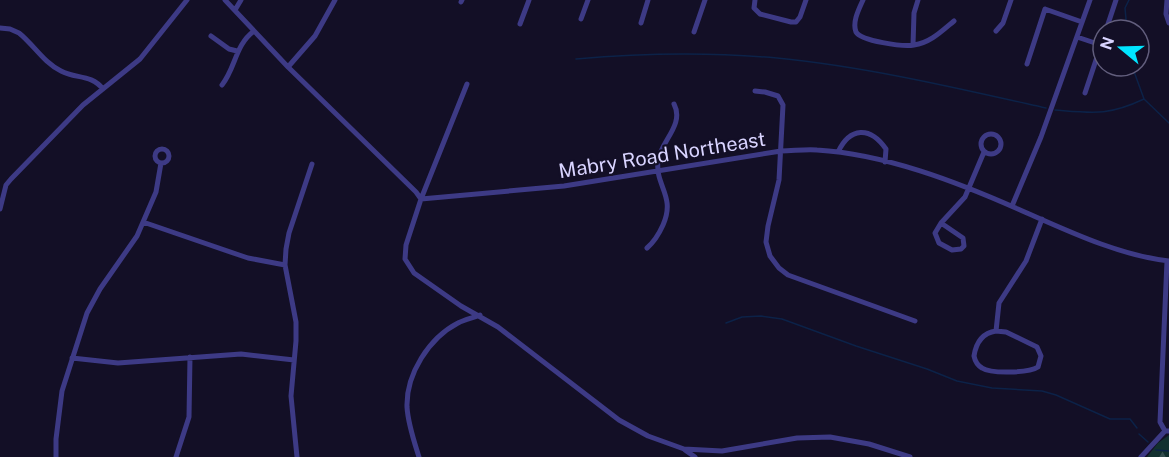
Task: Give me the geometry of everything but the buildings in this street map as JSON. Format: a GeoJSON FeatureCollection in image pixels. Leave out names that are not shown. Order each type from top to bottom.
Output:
{"type":"FeatureCollection","features":[{"type":"Feature","properties":{"kind":"street"},"geometry":{"type":"LineString","coordinates":[[0,209],[3,184],[83,105],[140,59],[187,0]]}},
{"type":"Feature","properties":{"kind":"street"},"geometry":{"type":"LineString","coordinates":[[225,0],[288,67],[422,197]]}},
{"type":"Feature","properties":{"kind":"street"},"geometry":{"type":"LineString","coordinates":[[235,10],[241,0]]}},
{"type":"Feature","properties":{"kind":"street"},"geometry":{"type":"LineString","coordinates":[[288,67],[315,36],[335,0]]}},
{"type":"Feature","properties":{"kind":"street"},"geometry":{"type":"LineString","coordinates":[[520,24],[529,0]]}},
{"type":"Feature","properties":{"kind":"street"},"geometry":{"type":"LineString","coordinates":[[581,19],[588,0]]}},
{"type":"Feature","properties":{"kind":"street"},"geometry":{"type":"LineString","coordinates":[[640,23],[648,0]]}},
{"type":"Feature","properties":{"kind":"street"},"geometry":{"type":"LineString","coordinates":[[694,32],[705,0]]}},
{"type":"Feature","properties":{"kind":"street"},"geometry":{"type":"LineString","coordinates":[[755,0],[754,8],[760,14],[796,22],[806,0]]}},
{"type":"Feature","properties":{"kind":"street"},"geometry":{"type":"LineString","coordinates":[[862,0],[855,22],[857,34],[861,38],[913,45],[933,38],[954,21]]}},
{"type":"Feature","properties":{"kind":"street"},"geometry":{"type":"LineString","coordinates":[[913,45],[914,13],[918,0]]}},
{"type":"Feature","properties":{"kind":"street"},"geometry":{"type":"LineString","coordinates":[[996,31],[1003,23],[1011,0]]}},
{"type":"Feature","properties":{"kind":"street"},"geometry":{"type":"LineString","coordinates":[[1012,206],[1041,137],[1090,0]]}},
{"type":"Feature","properties":{"kind":"street"},"geometry":{"type":"LineString","coordinates":[[1110,18],[1116,0]]}},
{"type":"Feature","properties":{"kind":"street"},"geometry":{"type":"LineString","coordinates":[[1167,0],[1166,14],[1169,22]]}},
{"type":"Feature","properties":{"kind":"street"},"geometry":{"type":"LineString","coordinates":[[1027,64],[1045,9],[1083,22]]}},
{"type":"Feature","properties":{"kind":"street"},"geometry":{"type":"LineString","coordinates":[[0,28],[19,33],[60,71],[94,80],[103,89]]}},
{"type":"Feature","properties":{"kind":"street"},"geometry":{"type":"LineString","coordinates":[[222,85],[241,42],[254,30]]}},
{"type":"Feature","properties":{"kind":"street"},"geometry":{"type":"LineString","coordinates":[[211,36],[229,49],[237,51]]}},
{"type":"Feature","properties":{"kind":"street"},"geometry":{"type":"LineString","coordinates":[[1077,37],[1091,40]]}},
{"type":"Feature","properties":{"kind":"street"},"geometry":{"type":"LineString","coordinates":[[1084,93],[1091,73]]}},
{"type":"Feature","properties":{"kind":"street"},"geometry":{"type":"LineString","coordinates":[[468,84],[422,197],[404,254],[407,264],[419,277],[461,306],[480,315],[544,361],[619,420],[648,436],[684,449],[695,457]]}},
{"type":"Feature","properties":{"kind":"street"},"geometry":{"type":"LineString","coordinates":[[755,92],[784,97],[779,180],[766,242],[770,256],[779,268],[800,280],[915,321]]}},
{"type":"Feature","properties":{"kind":"street"},"geometry":{"type":"LineString","coordinates":[[647,248],[657,238],[668,212],[669,203],[657,164],[660,152],[677,119],[674,104]]}},
{"type":"Feature","properties":{"kind":"street"},"geometry":{"type":"LineString","coordinates":[[838,152],[846,138],[854,133],[864,133],[878,140],[886,149],[885,162]]}},
{"type":"Feature","properties":{"kind":"street","name":"Mabry Road Northeast"},"geometry":{"type":"LineString","coordinates":[[422,197],[443,198],[564,186],[781,151],[815,150],[838,152],[927,173],[970,188],[1108,246],[1168,261]]}},
{"type":"Feature","properties":{"kind":"street"},"geometry":{"type":"LineString","coordinates":[[941,223],[963,238],[964,246],[961,249],[952,250],[939,243],[935,233],[941,223],[965,197],[984,152]]}},
{"type":"Feature","properties":{"kind":"street"},"geometry":{"type":"LineString","coordinates":[[56,457],[62,391],[92,301],[126,252],[143,222],[156,192],[161,163]]}},
{"type":"Feature","properties":{"kind":"street"},"geometry":{"type":"LineString","coordinates":[[297,457],[291,396],[296,322],[285,265],[289,233],[312,164]]}},
{"type":"Feature","properties":{"kind":"street"},"geometry":{"type":"LineString","coordinates":[[996,331],[999,303],[1026,261],[1042,219]]}},
{"type":"Feature","properties":{"kind":"street"},"geometry":{"type":"LineString","coordinates":[[143,222],[248,258],[285,265]]}},
{"type":"Feature","properties":{"kind":"street"},"geometry":{"type":"LineString","coordinates":[[1141,457],[1167,431],[1160,422],[1168,261]]}},
{"type":"Feature","properties":{"kind":"street"},"geometry":{"type":"LineString","coordinates":[[419,457],[408,414],[407,397],[411,377],[423,355],[438,339],[456,324],[480,315]]}},
{"type":"Feature","properties":{"kind":"street"},"geometry":{"type":"LineString","coordinates":[[996,331],[1006,332],[1037,347],[1041,356],[1038,367],[1030,370],[996,372],[978,366],[974,356],[978,344],[985,335],[996,331]]}},
{"type":"Feature","properties":{"kind":"street"},"geometry":{"type":"LineString","coordinates":[[72,358],[118,363],[241,354],[294,360]]}},
{"type":"Feature","properties":{"kind":"street"},"geometry":{"type":"LineString","coordinates":[[176,457],[189,417],[190,357]]}},
{"type":"Feature","properties":{"kind":"street"},"geometry":{"type":"LineString","coordinates":[[684,449],[731,450],[797,438],[830,437],[869,444],[910,457]]}},
{"type":"Feature","properties":{"kind":"street"},"geometry":{"type":"LineString","coordinates":[[723,457],[731,450]]}},
{"type":"Feature","properties":{"kind":"green space"},"geometry":{"type":"Polygon","coordinates":[[[1169,435],[1169,457],[1147,457],[1158,443],[1169,435]]]}},
{"type":"Feature","properties":{"kind":"waterway"},"geometry":{"type":"LineString","coordinates":[[1126,18],[1125,8],[1129,0]]}},
{"type":"Feature","properties":{"kind":"waterway"},"geometry":{"type":"LineString","coordinates":[[576,59],[676,54],[777,58],[879,73],[1046,108]]}},
{"type":"Feature","properties":{"kind":"waterway"},"geometry":{"type":"LineString","coordinates":[[1136,78],[1144,99],[1169,123]]}},
{"type":"Feature","properties":{"kind":"waterway"},"geometry":{"type":"LineString","coordinates":[[1055,110],[1110,111],[1144,99]]}},
{"type":"Feature","properties":{"kind":"waterway"},"geometry":{"type":"LineString","coordinates":[[726,323],[742,317],[761,316],[782,319],[957,381],[992,388],[1042,391],[1110,419],[1130,419],[1137,428]]}},
{"type":"Feature","properties":{"kind":"waterway"},"geometry":{"type":"LineString","coordinates":[[1139,434],[1148,442]]}},
{"type":"Feature","properties":{"kind":"waterway"},"geometry":{"type":"LineString","coordinates":[[1156,450],[1169,451]]}}]}
